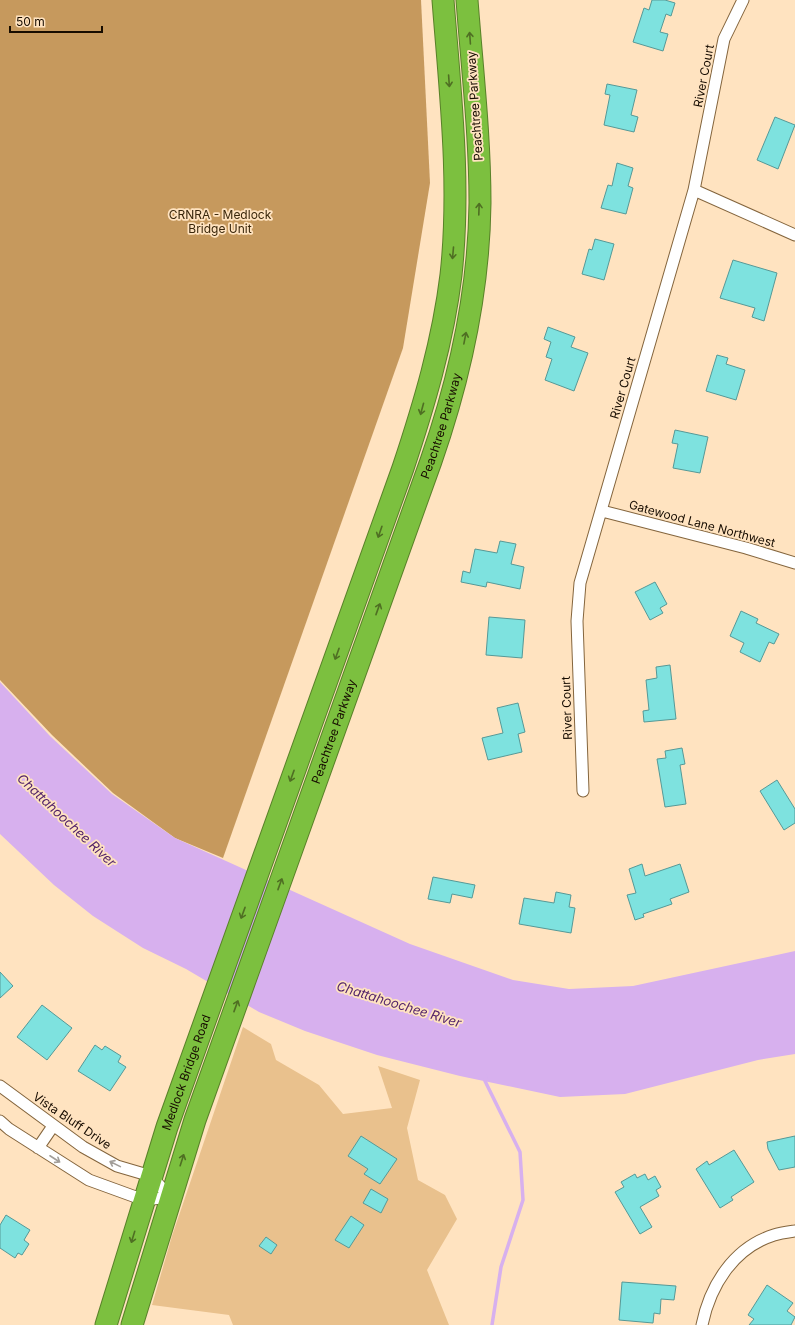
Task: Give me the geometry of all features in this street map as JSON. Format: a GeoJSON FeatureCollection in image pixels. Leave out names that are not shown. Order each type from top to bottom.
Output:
{"type":"FeatureCollection","features":[{"type":"Feature","properties":{"kind":"highway","name":"Peachtree Parkway"},"geometry":{"type":"LineString","coordinates":[[275,823],[403,468],[432,371],[446,308],[453,244],[455,196],[454,149],[443,0]]}},
{"type":"Feature","properties":{"kind":"highway","name":"Peachtree Parkway"},"geometry":{"type":"LineString","coordinates":[[299,832],[442,428],[462,353],[476,268],[480,204],[467,0]]}},
{"type":"Feature","properties":{"kind":"highway","name":"Medlock Bridge Road"},"geometry":{"type":"LineString","coordinates":[[106,1325],[151,1176],[199,1034],[275,823]]}},
{"type":"Feature","properties":{"kind":"highway","name":"Medlock Bridge Road"},"geometry":{"type":"LineString","coordinates":[[132,1325],[170,1197],[195,1120],[299,832]]}},
{"type":"Feature","properties":{"kind":"street","name":"River Court"},"geometry":{"type":"LineString","coordinates":[[583,791],[577,621],[580,583],[694,190],[724,40],[743,0]]}},
{"type":"Feature","properties":{"kind":"street"},"geometry":{"type":"LineString","coordinates":[[694,190],[795,235]]}},
{"type":"Feature","properties":{"kind":"street","name":"Gatewood Lane Northwest"},"geometry":{"type":"LineString","coordinates":[[602,511],[746,548],[795,563]]}},
{"type":"Feature","properties":{"kind":"street","name":"Vista Bluff Drive"},"geometry":{"type":"LineString","coordinates":[[0,1087],[83,1147],[117,1166],[151,1176]]}},
{"type":"Feature","properties":{"kind":"street"},"geometry":{"type":"LineString","coordinates":[[0,1121],[9,1129],[89,1180],[144,1200],[170,1197]]}},
{"type":"Feature","properties":{"kind":"street"},"geometry":{"type":"LineString","coordinates":[[38,1148],[53,1126]]}},
{"type":"Feature","properties":{"kind":"street"},"geometry":{"type":"LineString","coordinates":[[151,1176],[170,1197]]}},
{"type":"Feature","properties":{"kind":"street"},"geometry":{"type":"LineString","coordinates":[[702,1325],[706,1306],[716,1283],[731,1263],[751,1246],[774,1235],[795,1231]]}},
{"type":"Feature","properties":{"kind":"shaded area"},"geometry":{"type":"Polygon","coordinates":[[[243,1027],[271,1044],[276,1060],[319,1085],[343,1114],[392,1108],[378,1066],[420,1080],[407,1128],[418,1180],[445,1195],[457,1219],[427,1270],[449,1325],[233,1325],[229,1315],[152,1305],[172,1236],[243,1027]]]}},
{"type":"Feature","properties":{"kind":"green space","name":"CRNRA - Medlock Bridge Unit"},"geometry":{"type":"Polygon","coordinates":[[[0,0],[421,0],[430,183],[403,348],[223,858],[175,838],[113,793],[52,735],[0,680],[0,0]]]}},
{"type":"Feature","properties":{"kind":"water","name":"Chattahoochee River"},"geometry":{"type":"Polygon","coordinates":[[[0,682],[50,736],[112,794],[175,838],[410,944],[513,980],[569,989],[633,986],[795,951],[795,1054],[758,1060],[625,1094],[560,1097],[460,1076],[377,1055],[305,1031],[259,1012],[186,969],[143,948],[93,916],[54,885],[0,834],[0,682]]]}},
{"type":"Feature","properties":{"kind":"building"},"geometry":{"type":"Polygon","coordinates":[[[652,0],[665,0],[675,3],[671,16],[666,14],[660,32],[668,34],[663,51],[633,42],[644,8],[649,10],[652,0]]]}},
{"type":"Feature","properties":{"kind":"building"},"geometry":{"type":"Polygon","coordinates":[[[607,84],[637,90],[631,115],[638,117],[634,132],[604,125],[610,95],[605,94],[607,84]]]}},
{"type":"Feature","properties":{"kind":"building"},"geometry":{"type":"Polygon","coordinates":[[[775,117],[795,125],[778,169],[757,160],[775,117]]]}},
{"type":"Feature","properties":{"kind":"building"},"geometry":{"type":"Polygon","coordinates":[[[617,163],[633,168],[628,186],[633,188],[626,214],[601,208],[608,185],[612,186],[617,163]]]}},
{"type":"Feature","properties":{"kind":"building"},"geometry":{"type":"Polygon","coordinates":[[[595,239],[614,244],[604,280],[582,274],[589,249],[592,250],[595,239]]]}},
{"type":"Feature","properties":{"kind":"building"},"geometry":{"type":"Polygon","coordinates":[[[733,260],[777,273],[764,321],[752,317],[755,308],[720,298],[733,260]]]}},
{"type":"Feature","properties":{"kind":"building"},"geometry":{"type":"Polygon","coordinates":[[[548,327],[575,337],[571,347],[588,353],[574,391],[545,380],[552,359],[546,357],[551,342],[544,339],[548,327]]]}},
{"type":"Feature","properties":{"kind":"building"},"geometry":{"type":"Polygon","coordinates":[[[717,355],[728,358],[726,364],[745,370],[736,400],[706,391],[717,355]]]}},
{"type":"Feature","properties":{"kind":"building"},"geometry":{"type":"Polygon","coordinates":[[[675,430],[708,437],[700,473],[673,468],[678,444],[672,443],[675,430]]]}},
{"type":"Feature","properties":{"kind":"building"},"geometry":{"type":"Polygon","coordinates":[[[500,541],[516,544],[511,564],[524,567],[520,589],[487,582],[486,587],[461,582],[463,571],[470,573],[475,549],[497,553],[500,541]]]}},
{"type":"Feature","properties":{"kind":"building"},"geometry":{"type":"Polygon","coordinates":[[[655,582],[667,604],[660,608],[663,613],[650,620],[635,592],[655,582]]]}},
{"type":"Feature","properties":{"kind":"building"},"geometry":{"type":"Polygon","coordinates":[[[741,611],[758,619],[756,623],[779,634],[774,644],[769,642],[760,662],[740,652],[744,643],[730,636],[741,611]]]}},
{"type":"Feature","properties":{"kind":"building"},"geometry":{"type":"Polygon","coordinates":[[[489,617],[525,620],[522,658],[486,655],[489,617]]]}},
{"type":"Feature","properties":{"kind":"building"},"geometry":{"type":"Polygon","coordinates":[[[670,665],[676,719],[644,722],[643,711],[649,710],[646,680],[657,678],[656,667],[670,665]]]}},
{"type":"Feature","properties":{"kind":"building"},"geometry":{"type":"Polygon","coordinates":[[[518,703],[525,732],[518,734],[522,752],[488,760],[482,738],[503,733],[497,708],[518,703]]]}},
{"type":"Feature","properties":{"kind":"building"},"geometry":{"type":"Polygon","coordinates":[[[682,748],[685,764],[680,765],[686,804],[665,807],[657,759],[666,758],[665,751],[682,748]]]}},
{"type":"Feature","properties":{"kind":"building"},"geometry":{"type":"Polygon","coordinates":[[[777,780],[795,809],[795,823],[784,830],[760,791],[777,780]]]}},
{"type":"Feature","properties":{"kind":"building"},"geometry":{"type":"Polygon","coordinates":[[[642,864],[645,876],[680,864],[689,892],[670,899],[672,904],[643,914],[644,917],[635,920],[627,895],[636,893],[629,869],[642,864]]]}},
{"type":"Feature","properties":{"kind":"building"},"geometry":{"type":"Polygon","coordinates":[[[433,877],[475,885],[472,898],[452,894],[450,903],[428,899],[433,877]]]}},
{"type":"Feature","properties":{"kind":"building"},"geometry":{"type":"Polygon","coordinates":[[[556,892],[571,895],[569,907],[575,908],[571,933],[519,924],[524,898],[554,903],[556,892]]]}},
{"type":"Feature","properties":{"kind":"building"},"geometry":{"type":"Polygon","coordinates":[[[0,972],[13,986],[0,998],[0,972]]]}},
{"type":"Feature","properties":{"kind":"building"},"geometry":{"type":"Polygon","coordinates":[[[42,1005],[72,1028],[47,1060],[17,1037],[42,1005]]]}},
{"type":"Feature","properties":{"kind":"building"},"geometry":{"type":"Polygon","coordinates":[[[95,1045],[102,1050],[105,1046],[121,1056],[118,1062],[126,1067],[110,1091],[78,1071],[95,1045]]]}},
{"type":"Feature","properties":{"kind":"building"},"geometry":{"type":"Polygon","coordinates":[[[361,1136],[397,1159],[380,1184],[364,1174],[368,1169],[348,1156],[361,1136]]]}},
{"type":"Feature","properties":{"kind":"building"},"geometry":{"type":"Polygon","coordinates":[[[795,1136],[795,1167],[779,1170],[768,1149],[767,1142],[795,1136]]]}},
{"type":"Feature","properties":{"kind":"building"},"geometry":{"type":"Polygon","coordinates":[[[734,1150],[754,1182],[731,1197],[733,1200],[720,1208],[696,1169],[707,1161],[709,1165],[734,1150]]]}},
{"type":"Feature","properties":{"kind":"building"},"geometry":{"type":"Polygon","coordinates":[[[635,1174],[637,1178],[645,1174],[648,1180],[655,1176],[661,1187],[656,1190],[659,1196],[640,1207],[652,1227],[640,1234],[615,1192],[624,1187],[621,1182],[635,1174]]]}},
{"type":"Feature","properties":{"kind":"building"},"geometry":{"type":"Polygon","coordinates":[[[371,1189],[388,1199],[381,1213],[363,1203],[371,1189]]]}},
{"type":"Feature","properties":{"kind":"building"},"geometry":{"type":"Polygon","coordinates":[[[6,1215],[30,1230],[24,1240],[29,1244],[22,1255],[18,1253],[15,1258],[0,1248],[0,1225],[6,1215]]]}},
{"type":"Feature","properties":{"kind":"building"},"geometry":{"type":"Polygon","coordinates":[[[351,1216],[364,1225],[349,1248],[335,1240],[351,1216]]]}},
{"type":"Feature","properties":{"kind":"building"},"geometry":{"type":"Polygon","coordinates":[[[266,1237],[277,1245],[271,1254],[259,1246],[266,1237]]]}},
{"type":"Feature","properties":{"kind":"building"},"geometry":{"type":"Polygon","coordinates":[[[622,1282],[676,1286],[674,1300],[661,1299],[660,1314],[654,1313],[653,1323],[619,1320],[622,1282]]]}},
{"type":"Feature","properties":{"kind":"building"},"geometry":{"type":"Polygon","coordinates":[[[767,1285],[793,1303],[787,1311],[795,1317],[791,1325],[749,1325],[754,1319],[748,1315],[767,1285]]]}},
{"type":"Feature","properties":{"kind":"waterway"},"geometry":{"type":"LineString","coordinates":[[486,1076],[485,1081],[520,1152],[523,1200],[501,1267],[492,1325]]}}]}
